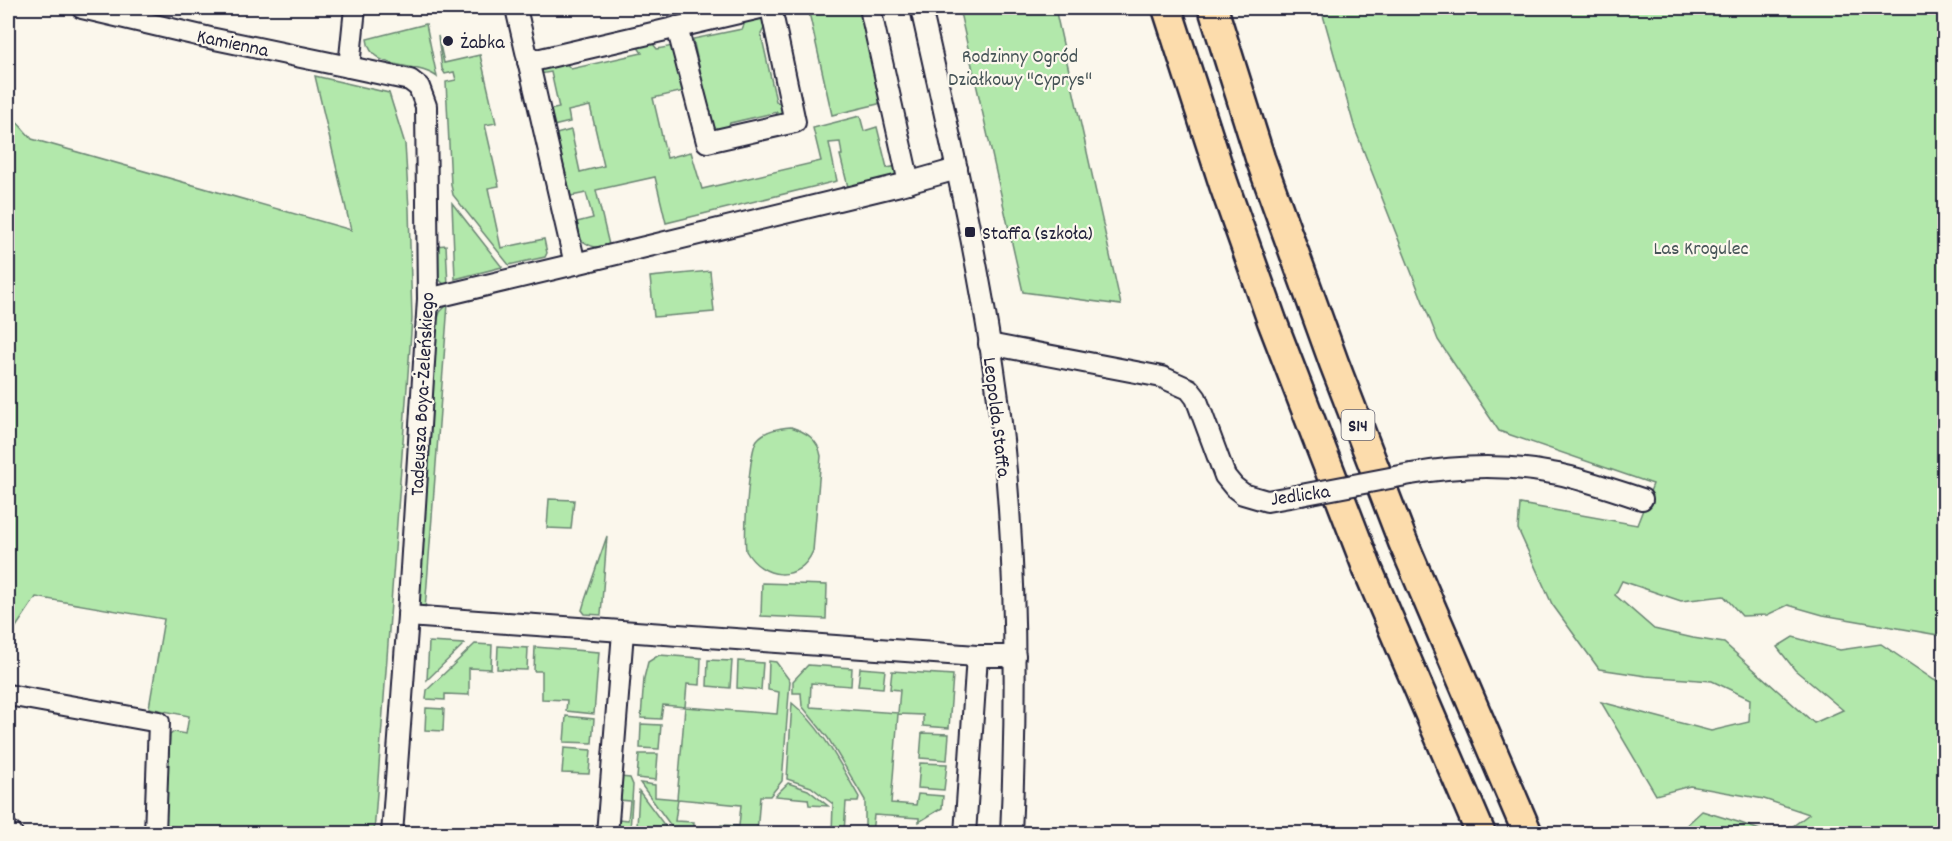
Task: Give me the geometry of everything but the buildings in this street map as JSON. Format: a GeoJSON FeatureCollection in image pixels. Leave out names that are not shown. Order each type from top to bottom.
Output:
{"type":"FeatureCollection","features":[{"type":"Feature","properties":{"kind":"highway","name":"S14"},"geometry":{"type":"LineString","coordinates":[[1167,8],[1224,185],[1276,331],[1368,570],[1481,834]]}},
{"type":"Feature","properties":{"kind":"highway","name":"S14"},"geometry":{"type":"LineString","coordinates":[[1213,8],[1260,158],[1334,363],[1403,542],[1528,834]]}},
{"type":"Feature","properties":{"kind":"street","name":"Kamienna"},"geometry":{"type":"LineString","coordinates":[[82,8],[349,67]]}},
{"type":"Feature","properties":{"kind":"street"},"geometry":{"type":"LineString","coordinates":[[349,67],[355,8]]}},
{"type":"Feature","properties":{"kind":"street"},"geometry":{"type":"LineString","coordinates":[[516,8],[575,264]]}},
{"type":"Feature","properties":{"kind":"street"},"geometry":{"type":"LineString","coordinates":[[528,62],[760,8]]}},
{"type":"Feature","properties":{"kind":"street"},"geometry":{"type":"LineString","coordinates":[[677,27],[707,142],[795,122],[771,8]]}},
{"type":"Feature","properties":{"kind":"street"},"geometry":{"type":"LineString","coordinates":[[870,8],[909,183]]}},
{"type":"Feature","properties":{"kind":"street","name":"Leopolda Staffa"},"geometry":{"type":"LineString","coordinates":[[921,8],[970,232],[1003,438],[1013,577],[1015,656],[1016,742],[1011,834]]}},
{"type":"Feature","properties":{"kind":"street","name":"Tadeusza Boya-Żeleńskiego"},"geometry":{"type":"LineString","coordinates":[[349,67],[410,80],[419,87],[426,106],[428,299],[392,834]]}},
{"type":"Feature","properties":{"kind":"street"},"geometry":{"type":"LineString","coordinates":[[428,299],[909,183],[957,169]]}},
{"type":"Feature","properties":{"kind":"street","name":"Jedlicka"},"geometry":{"type":"LineString","coordinates":[[989,344],[1162,377],[1189,389],[1196,398],[1225,476],[1243,494],[1268,501],[1440,469],[1487,466],[1559,474],[1642,499]]}},
{"type":"Feature","properties":{"kind":"street"},"geometry":{"type":"LineString","coordinates":[[408,616],[977,656],[1015,656]]}},
{"type":"Feature","properties":{"kind":"street"},"geometry":{"type":"LineString","coordinates":[[607,834],[623,632]]}},
{"type":"Feature","properties":{"kind":"street"},"geometry":{"type":"LineString","coordinates":[[965,834],[977,656]]}},
{"type":"Feature","properties":{"kind":"street"},"geometry":{"type":"LineString","coordinates":[[8,695],[159,722],[155,834]]}},
{"type":"Feature","properties":{"kind":"street"},"geometry":{"type":"LineString","coordinates":[[8,830],[12,834]]}},
{"type":"Feature","properties":{"kind":"green space"},"geometry":{"type":"Polygon","coordinates":[[[808,8],[862,8],[882,99],[878,104],[832,115],[808,8]]]}},
{"type":"Feature","properties":{"kind":"green space","name":"Rodzinny Ogród Działkowy \"Cyprys\""},"geometry":{"type":"Polygon","coordinates":[[[959,8],[1055,8],[1121,305],[1023,292],[959,8]]]}},
{"type":"Feature","properties":{"kind":"green space","name":"Las Krogulec"},"geometry":{"type":"Polygon","coordinates":[[[1321,8],[1944,8],[1944,636],[1823,615],[1788,605],[1767,615],[1742,616],[1724,596],[1681,601],[1622,581],[1615,595],[1654,629],[1724,643],[1814,723],[1843,710],[1795,670],[1777,647],[1793,637],[1840,650],[1881,644],[1934,680],[1944,682],[1944,833],[1784,833],[1809,814],[1764,799],[1690,786],[1656,795],[1601,702],[1711,731],[1749,722],[1750,699],[1712,681],[1646,676],[1599,669],[1552,604],[1518,529],[1520,504],[1637,525],[1653,484],[1499,431],[1438,340],[1355,129],[1321,8]]]}},
{"type":"Feature","properties":{"kind":"green space"},"geometry":{"type":"Polygon","coordinates":[[[749,14],[768,21],[761,34],[776,101],[786,109],[784,118],[774,123],[777,112],[730,123],[723,136],[711,134],[712,125],[693,39],[742,29],[749,14]]]}},
{"type":"Feature","properties":{"kind":"green space"},"geometry":{"type":"Polygon","coordinates":[[[426,24],[437,77],[428,72],[385,61],[376,57],[370,49],[367,39],[426,24]]]}},
{"type":"Feature","properties":{"kind":"green space"},"geometry":{"type":"Polygon","coordinates":[[[438,36],[444,63],[480,55],[496,123],[485,125],[499,186],[488,188],[501,248],[544,239],[547,253],[545,257],[509,265],[453,195],[446,82],[456,80],[454,72],[445,74],[442,69],[438,36]]]}},
{"type":"Feature","properties":{"kind":"green space"},"geometry":{"type":"Polygon","coordinates":[[[649,39],[657,49],[673,46],[684,91],[653,98],[667,158],[691,152],[702,189],[821,161],[813,128],[860,116],[864,131],[877,127],[887,168],[897,166],[898,172],[895,177],[849,191],[840,155],[842,155],[840,142],[829,143],[837,181],[666,223],[655,177],[596,190],[609,245],[597,247],[588,245],[581,240],[577,222],[593,218],[586,193],[571,196],[556,134],[571,130],[580,172],[604,166],[590,106],[568,111],[570,122],[553,126],[549,110],[559,108],[551,72],[539,74],[545,66],[563,60],[571,69],[642,53],[635,43],[649,39]]]}},
{"type":"Feature","properties":{"kind":"green space"},"geometry":{"type":"Polygon","coordinates":[[[315,76],[389,93],[405,144],[412,319],[374,833],[163,833],[170,735],[174,732],[186,734],[189,716],[149,708],[164,619],[36,597],[8,639],[8,121],[16,121],[32,139],[351,230],[315,76]]]}},
{"type":"Feature","properties":{"kind":"green space"},"geometry":{"type":"Polygon","coordinates":[[[452,203],[502,267],[455,279],[452,203]]]}},
{"type":"Feature","properties":{"kind":"green space"},"geometry":{"type":"Polygon","coordinates":[[[446,245],[448,286],[439,279],[435,264],[435,246],[446,245]]]}},
{"type":"Feature","properties":{"kind":"green space"},"geometry":{"type":"Polygon","coordinates":[[[710,271],[714,312],[654,317],[650,277],[710,271]]]}},
{"type":"Feature","properties":{"kind":"green space"},"geometry":{"type":"Polygon","coordinates":[[[448,304],[425,610],[417,600],[437,321],[440,312],[448,304]]]}},
{"type":"Feature","properties":{"kind":"green space"},"geometry":{"type":"Polygon","coordinates":[[[791,427],[810,437],[817,445],[821,456],[813,551],[807,562],[799,569],[780,574],[761,567],[746,551],[748,493],[757,440],[768,432],[791,427]]]}},
{"type":"Feature","properties":{"kind":"green space"},"geometry":{"type":"Polygon","coordinates":[[[549,499],[574,500],[571,529],[547,528],[549,499]]]}},
{"type":"Feature","properties":{"kind":"green space"},"geometry":{"type":"Polygon","coordinates":[[[607,536],[601,615],[585,614],[582,610],[607,536]]]}},
{"type":"Feature","properties":{"kind":"green space"},"geometry":{"type":"Polygon","coordinates":[[[762,583],[827,585],[826,619],[761,616],[762,583]]]}},
{"type":"Feature","properties":{"kind":"green space"},"geometry":{"type":"Polygon","coordinates":[[[429,642],[464,644],[427,680],[429,642]]]}},
{"type":"Feature","properties":{"kind":"green space"},"geometry":{"type":"Polygon","coordinates":[[[475,644],[492,645],[491,669],[469,668],[469,695],[445,694],[445,700],[426,699],[427,690],[475,644]]]}},
{"type":"Feature","properties":{"kind":"green space"},"geometry":{"type":"Polygon","coordinates":[[[498,646],[528,648],[527,670],[497,669],[498,646]]]}},
{"type":"Feature","properties":{"kind":"green space"},"geometry":{"type":"Polygon","coordinates":[[[535,647],[599,652],[594,714],[566,711],[567,700],[542,699],[542,671],[534,671],[535,647]]]}},
{"type":"Feature","properties":{"kind":"green space"},"geometry":{"type":"Polygon","coordinates":[[[659,655],[701,658],[700,685],[687,684],[685,707],[663,705],[661,719],[641,718],[644,678],[648,662],[659,655]]]}},
{"type":"Feature","properties":{"kind":"green space"},"geometry":{"type":"Polygon","coordinates":[[[708,660],[732,661],[730,688],[707,686],[708,660]]]}},
{"type":"Feature","properties":{"kind":"green space"},"geometry":{"type":"Polygon","coordinates":[[[738,661],[763,663],[761,690],[737,688],[738,661]]]}},
{"type":"Feature","properties":{"kind":"green space"},"geometry":{"type":"Polygon","coordinates":[[[769,661],[776,662],[790,681],[782,781],[770,796],[760,796],[757,833],[720,833],[721,825],[739,826],[741,805],[678,799],[675,821],[694,822],[694,832],[674,830],[640,783],[655,785],[655,797],[677,799],[685,707],[777,714],[779,692],[768,690],[769,661]]]}},
{"type":"Feature","properties":{"kind":"green space"},"geometry":{"type":"Polygon","coordinates":[[[808,665],[852,668],[851,686],[811,683],[810,707],[898,713],[900,690],[890,689],[892,671],[953,675],[949,728],[923,726],[923,715],[898,714],[891,803],[916,805],[918,794],[943,796],[942,808],[919,822],[919,818],[874,815],[872,833],[865,833],[865,800],[828,738],[802,706],[801,693],[793,693],[793,681],[808,665]]]}},
{"type":"Feature","properties":{"kind":"green space"},"geometry":{"type":"Polygon","coordinates":[[[860,668],[885,670],[883,688],[858,686],[860,668]]]}},
{"type":"Feature","properties":{"kind":"green space"},"geometry":{"type":"Polygon","coordinates":[[[792,703],[821,735],[859,797],[858,802],[846,802],[844,833],[832,833],[833,804],[811,787],[787,779],[792,703]]]}},
{"type":"Feature","properties":{"kind":"green space"},"geometry":{"type":"Polygon","coordinates":[[[426,708],[444,709],[443,731],[425,730],[426,708]]]}},
{"type":"Feature","properties":{"kind":"green space"},"geometry":{"type":"Polygon","coordinates":[[[566,716],[594,719],[592,743],[564,742],[566,716]]]}},
{"type":"Feature","properties":{"kind":"green space"},"geometry":{"type":"Polygon","coordinates":[[[641,724],[661,725],[659,749],[640,748],[641,724]]]}},
{"type":"Feature","properties":{"kind":"green space"},"geometry":{"type":"Polygon","coordinates":[[[922,733],[949,734],[947,760],[920,758],[922,733]]]}},
{"type":"Feature","properties":{"kind":"green space"},"geometry":{"type":"Polygon","coordinates":[[[564,748],[591,750],[589,774],[562,773],[564,748]]]}},
{"type":"Feature","properties":{"kind":"green space"},"geometry":{"type":"Polygon","coordinates":[[[639,754],[658,754],[656,780],[637,778],[639,754]]]}},
{"type":"Feature","properties":{"kind":"green space"},"geometry":{"type":"Polygon","coordinates":[[[920,763],[947,764],[944,790],[918,788],[920,763]]]}},
{"type":"Feature","properties":{"kind":"green space"},"geometry":{"type":"Polygon","coordinates":[[[620,777],[630,778],[633,785],[630,831],[618,827],[618,819],[628,820],[630,801],[619,800],[620,777]]]}},
{"type":"Feature","properties":{"kind":"green space"},"geometry":{"type":"Polygon","coordinates":[[[788,783],[808,790],[828,806],[809,805],[808,799],[775,796],[788,783]]]}},
{"type":"Feature","properties":{"kind":"green space"},"geometry":{"type":"Polygon","coordinates":[[[639,791],[668,830],[637,827],[639,791]]]}},
{"type":"Feature","properties":{"kind":"green space"},"geometry":{"type":"Polygon","coordinates":[[[1702,811],[1738,822],[1768,833],[1678,833],[1702,811]]]}},
{"type":"Feature","properties":{"kind":"place","name":"Żabka"},"geometry":{"type":"Point","coordinates":[448,41]}},
{"type":"Feature","properties":{"kind":"place","name":"Staffa (szkoła)"},"geometry":{"type":"Point","coordinates":[970,232]}}]}
